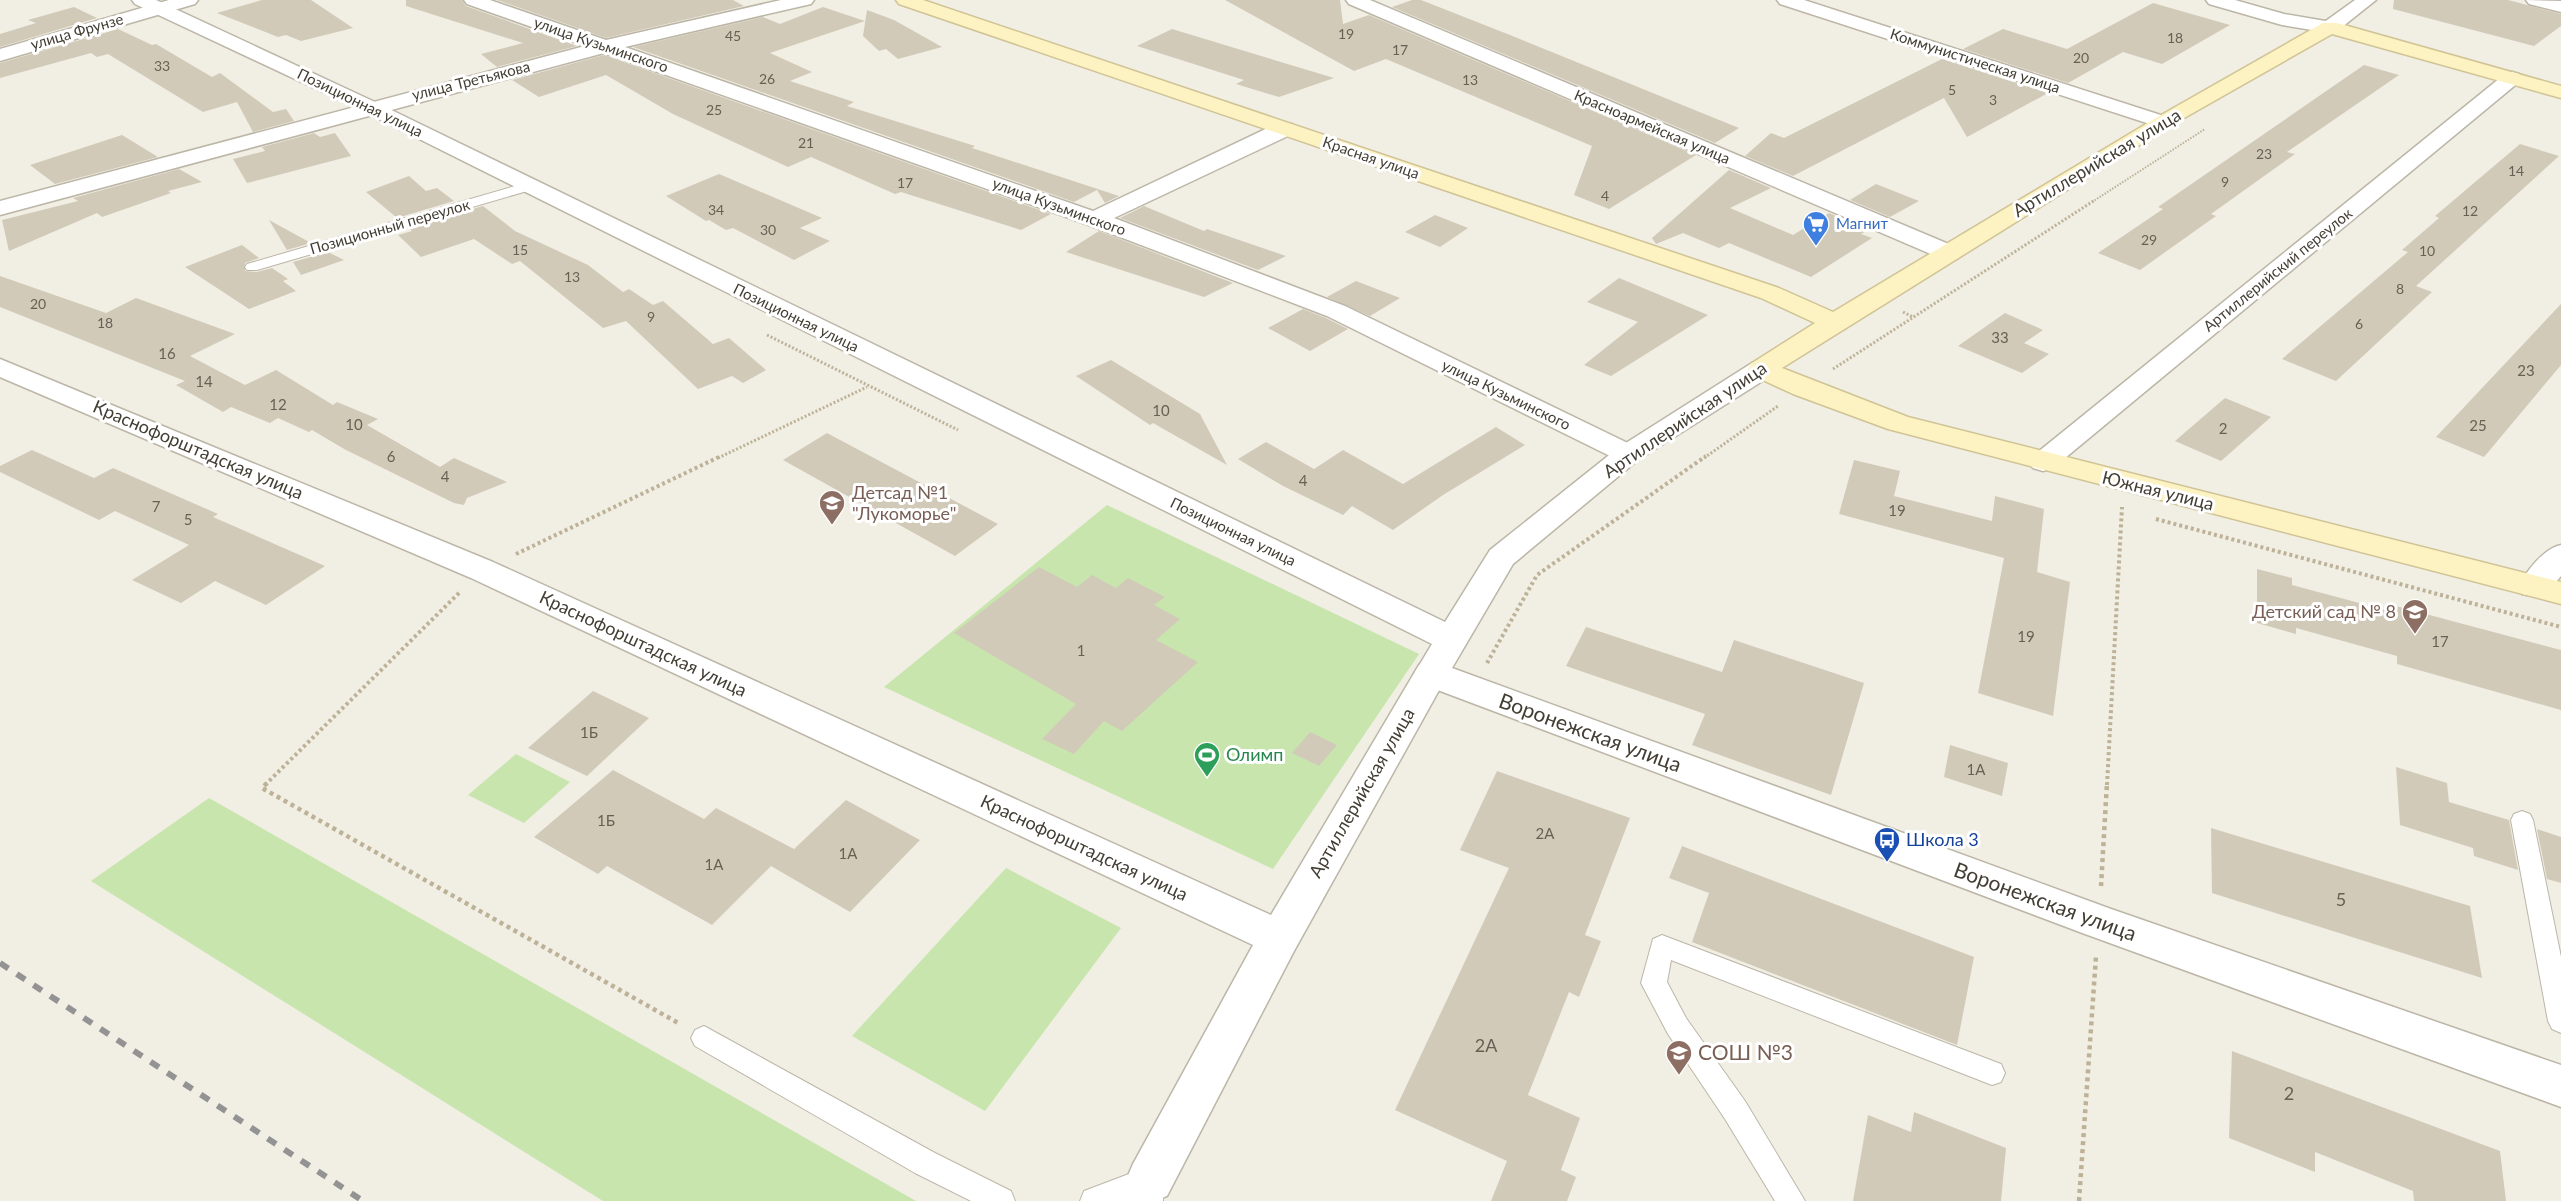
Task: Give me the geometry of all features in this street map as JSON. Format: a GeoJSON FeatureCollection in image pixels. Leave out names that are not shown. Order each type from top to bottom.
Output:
{"type":"FeatureCollection","features":[{"type":"Feature","properties":{"kind":"main road","name":"Красная улица"},"geometry":{"type":"LineString","coordinates":[[905,0],[1770,293],[1834,322]]}},
{"type":"Feature","properties":{"kind":"main road","name":"Артиллерийская улица"},"geometry":{"type":"LineString","coordinates":[[1762,369],[1834,322],[2163,122],[2330,27]]}},
{"type":"Feature","properties":{"kind":"main road"},"geometry":{"type":"LineString","coordinates":[[2330,27],[2561,92]]}},
{"type":"Feature","properties":{"kind":"main road","name":"Южная улица"},"geometry":{"type":"LineString","coordinates":[[1762,369],[1803,388],[1898,423],[2548,590]]}},
{"type":"Feature","properties":{"kind":"street","name":"улица Фрунзе"},"geometry":{"type":"LineString","coordinates":[[0,55],[150,4],[189,0]]}},
{"type":"Feature","properties":{"kind":"street","name":"улица Кузьминского"},"geometry":{"type":"LineString","coordinates":[[473,0],[1095,219],[1336,311],[1628,454]]}},
{"type":"Feature","properties":{"kind":"street","name":"улица Третьякова"},"geometry":{"type":"LineString","coordinates":[[0,208],[370,107],[606,46],[805,0]]}},
{"type":"Feature","properties":{"kind":"street","name":"Красноармейская улица"},"geometry":{"type":"LineString","coordinates":[[1355,0],[1949,253]]}},
{"type":"Feature","properties":{"kind":"street","name":"Коммунистическая улица"},"geometry":{"type":"LineString","coordinates":[[1786,0],[2163,122]]}},
{"type":"Feature","properties":{"kind":"street"},"geometry":{"type":"LineString","coordinates":[[2215,0],[2282,19],[2330,27]]}},
{"type":"Feature","properties":{"kind":"street"},"geometry":{"type":"LineString","coordinates":[[2255,0],[2291,10],[2330,27]]}},
{"type":"Feature","properties":{"kind":"street","name":"Артиллерийская улица"},"geometry":{"type":"LineString","coordinates":[[2330,27],[2367,0]]}},
{"type":"Feature","properties":{"kind":"street"},"geometry":{"type":"LineString","coordinates":[[2535,0],[2561,7]]}},
{"type":"Feature","properties":{"kind":"street","name":"Позиционная улица"},"geometry":{"type":"LineString","coordinates":[[150,4],[370,107],[1450,639]]}},
{"type":"Feature","properties":{"kind":"street","name":"Артиллерийский переулок"},"geometry":{"type":"LineString","coordinates":[[2043,462],[2512,78]]}},
{"type":"Feature","properties":{"kind":"street"},"geometry":{"type":"LineString","coordinates":[[1095,219],[1284,129]]}},
{"type":"Feature","properties":{"kind":"street","name":"Краснофорштадская улица"},"geometry":{"type":"LineString","coordinates":[[0,367],[482,570],[1279,938]]}},
{"type":"Feature","properties":{"kind":"street","name":"Артиллерийская улица"},"geometry":{"type":"LineString","coordinates":[[1149,1191],[1279,938],[1450,639],[1502,557],[1628,454],[1762,369]]}},
{"type":"Feature","properties":{"kind":"street"},"geometry":{"type":"LineString","coordinates":[[2548,590],[2561,555]]}},
{"type":"Feature","properties":{"kind":"street","name":"Воронежская улица"},"geometry":{"type":"LineString","coordinates":[[1431,674],[2099,922],[2561,1086]]}},
{"type":"Feature","properties":{"kind":"lane","name":"Позиционный переулок"},"geometry":{"type":"LineString","coordinates":[[252,267],[529,186]]}},
{"type":"Feature","properties":{"kind":"lane"},"geometry":{"type":"LineString","coordinates":[[2522,820],[2561,1021]]}},
{"type":"Feature","properties":{"kind":"lane"},"geometry":{"type":"LineString","coordinates":[[1791,1201],[1735,1110],[1677,1026],[1654,983],[1662,946],[1992,1073]]}},
{"type":"Feature","properties":{"kind":"lane"},"geometry":{"type":"LineString","coordinates":[[704,1038],[925,1163],[1001,1201]]}},
{"type":"Feature","properties":{"kind":"lane"},"geometry":{"type":"LineString","coordinates":[[1094,1201],[1149,1191]]}},
{"type":"Feature","properties":{"kind":"path"},"geometry":{"type":"LineString","coordinates":[[704,1038],[262,788],[482,570],[903,370]]}},
{"type":"Feature","properties":{"kind":"path"},"geometry":{"type":"LineString","coordinates":[[1472,689],[1538,575],[1803,388]]}},
{"type":"Feature","properties":{"kind":"path"},"geometry":{"type":"LineString","coordinates":[[2079,1201],[2099,922],[2123,482]]}},
{"type":"Feature","properties":{"kind":"green space","name":"Олимп"},"geometry":{"type":"Polygon","coordinates":[[[1107,505],[1419,654],[1273,869],[884,687],[1107,505]]]}},
{"type":"Feature","properties":{"kind":"green space"},"geometry":{"type":"Polygon","coordinates":[[[516,754],[570,782],[524,823],[468,795],[516,754]]]}},
{"type":"Feature","properties":{"kind":"green space"},"geometry":{"type":"Polygon","coordinates":[[[209,798],[916,1201],[603,1201],[91,881],[209,798]]]}},
{"type":"Feature","properties":{"kind":"green space"},"geometry":{"type":"Polygon","coordinates":[[[1006,868],[1121,928],[985,1111],[852,1036],[1006,868]]]}},
{"type":"Feature","properties":{"kind":"building"},"geometry":{"type":"Polygon","coordinates":[[[262,0],[311,0],[353,28],[301,41],[286,35],[278,37],[217,13],[262,0]]]}},
{"type":"Feature","properties":{"kind":"building"},"geometry":{"type":"Polygon","coordinates":[[[406,0],[462,0],[466,6],[577,46],[497,67],[481,54],[523,43],[406,6],[406,0]]]}},
{"type":"Feature","properties":{"kind":"building"},"geometry":{"type":"Polygon","coordinates":[[[497,0],[733,0],[744,6],[606,38],[497,0]]]}},
{"type":"Feature","properties":{"kind":"building"},"geometry":{"type":"Polygon","coordinates":[[[1225,0],[1340,0],[1343,24],[1369,15],[1696,155],[1609,209],[1574,195],[1592,146],[1386,59],[1354,71],[1225,0]]]}},
{"type":"Feature","properties":{"kind":"building"},"geometry":{"type":"Polygon","coordinates":[[[1412,0],[1421,0],[1739,128],[1715,143],[1392,7],[1412,0]]]}},
{"type":"Feature","properties":{"kind":"building"},"geometry":{"type":"Polygon","coordinates":[[[2394,0],[2508,0],[2561,14],[2561,26],[2534,46],[2393,9],[2394,0]]]}},
{"type":"Feature","properties":{"kind":"building"},"geometry":{"type":"Polygon","coordinates":[[[2153,3],[2230,25],[2162,64],[2123,52],[2068,83],[1963,49],[2003,29],[2067,49],[2153,3]]]}},
{"type":"Feature","properties":{"kind":"building"},"geometry":{"type":"Polygon","coordinates":[[[74,7],[97,18],[0,47],[0,34],[36,23],[28,20],[74,7]]]}},
{"type":"Feature","properties":{"kind":"building"},"geometry":{"type":"Polygon","coordinates":[[[823,7],[865,21],[770,53],[812,72],[790,81],[854,102],[847,106],[975,146],[972,148],[1119,196],[1105,203],[1097,190],[1074,202],[633,47],[763,17],[780,24],[823,7]]]}},
{"type":"Feature","properties":{"kind":"building"},"geometry":{"type":"Polygon","coordinates":[[[867,10],[894,20],[942,47],[898,59],[886,49],[879,51],[863,36],[867,10]]]}},
{"type":"Feature","properties":{"kind":"building"},"geometry":{"type":"Polygon","coordinates":[[[118,29],[152,45],[156,44],[212,77],[220,73],[273,112],[286,109],[294,121],[253,132],[237,102],[203,112],[108,54],[97,57],[91,53],[0,78],[0,63],[118,29]]]}},
{"type":"Feature","properties":{"kind":"building"},"geometry":{"type":"Polygon","coordinates":[[[1172,29],[1334,78],[1279,97],[1236,84],[1244,80],[1137,46],[1172,29]]]}},
{"type":"Feature","properties":{"kind":"building"},"geometry":{"type":"Polygon","coordinates":[[[604,55],[1051,214],[1021,230],[901,192],[895,194],[811,157],[788,167],[673,114],[606,75],[539,97],[512,80],[604,55]]]}},
{"type":"Feature","properties":{"kind":"building"},"geometry":{"type":"Polygon","coordinates":[[[1942,59],[2048,93],[1967,137],[1944,98],[1793,176],[1745,156],[1771,133],[1784,138],[1942,59]]]}},
{"type":"Feature","properties":{"kind":"building"},"geometry":{"type":"Polygon","coordinates":[[[2364,65],[2399,75],[2287,152],[2295,154],[2211,214],[2216,216],[2140,270],[2098,253],[2163,209],[2158,207],[2364,65]]]}},
{"type":"Feature","properties":{"kind":"building"},"geometry":{"type":"Polygon","coordinates":[[[314,133],[320,137],[335,133],[351,156],[247,183],[233,159],[265,151],[262,147],[314,133]]]}},
{"type":"Feature","properties":{"kind":"building"},"geometry":{"type":"Polygon","coordinates":[[[122,135],[158,157],[55,184],[30,165],[122,135]]]}},
{"type":"Feature","properties":{"kind":"building"},"geometry":{"type":"Polygon","coordinates":[[[2520,144],[2559,156],[2416,286],[2432,292],[2336,381],[2282,359],[2408,252],[2402,250],[2439,218],[2435,216],[2520,144]]]}},
{"type":"Feature","properties":{"kind":"building"},"geometry":{"type":"Polygon","coordinates":[[[179,169],[202,182],[168,191],[171,193],[102,217],[97,213],[9,251],[2,220],[78,201],[73,198],[179,169]]]}},
{"type":"Feature","properties":{"kind":"building"},"geometry":{"type":"Polygon","coordinates":[[[1729,170],[1771,188],[1730,208],[1793,235],[1829,213],[1868,230],[1861,234],[1872,238],[1811,277],[1729,243],[1719,248],[1683,233],[1656,244],[1652,238],[1729,170]]]}},
{"type":"Feature","properties":{"kind":"building"},"geometry":{"type":"Polygon","coordinates":[[[719,174],[822,218],[800,228],[830,241],[794,260],[733,228],[726,230],[709,220],[706,221],[666,196],[719,174]]]}},
{"type":"Feature","properties":{"kind":"building"},"geometry":{"type":"Polygon","coordinates":[[[409,176],[426,191],[437,188],[454,201],[397,218],[366,192],[409,176]]]}},
{"type":"Feature","properties":{"kind":"building"},"geometry":{"type":"Polygon","coordinates":[[[1876,184],[1919,201],[1890,217],[1850,200],[1876,184]]]}},
{"type":"Feature","properties":{"kind":"building"},"geometry":{"type":"Polygon","coordinates":[[[483,206],[515,231],[588,265],[623,292],[629,289],[653,305],[663,301],[713,344],[729,338],[766,370],[743,383],[732,376],[698,389],[626,321],[603,328],[520,261],[512,264],[474,239],[421,257],[398,235],[412,231],[408,228],[483,206]]]}},
{"type":"Feature","properties":{"kind":"building"},"geometry":{"type":"Polygon","coordinates":[[[1144,206],[1204,231],[1207,229],[1286,256],[1258,270],[1120,218],[1144,206]]]}},
{"type":"Feature","properties":{"kind":"building"},"geometry":{"type":"Polygon","coordinates":[[[1435,215],[1468,228],[1440,247],[1405,232],[1435,215]]]}},
{"type":"Feature","properties":{"kind":"building"},"geometry":{"type":"Polygon","coordinates":[[[269,220],[311,243],[287,250],[269,220]]]}},
{"type":"Feature","properties":{"kind":"building"},"geometry":{"type":"Polygon","coordinates":[[[1099,231],[1233,283],[1204,297],[1066,252],[1099,231]]]}},
{"type":"Feature","properties":{"kind":"building"},"geometry":{"type":"Polygon","coordinates":[[[242,245],[259,258],[245,263],[245,271],[257,272],[272,268],[288,279],[283,281],[296,291],[249,309],[185,267],[242,245]]]}},
{"type":"Feature","properties":{"kind":"building"},"geometry":{"type":"Polygon","coordinates":[[[328,252],[344,260],[301,275],[293,262],[328,252]]]}},
{"type":"Feature","properties":{"kind":"building"},"geometry":{"type":"Polygon","coordinates":[[[0,276],[106,313],[136,298],[235,334],[190,356],[245,385],[276,370],[333,405],[337,402],[378,419],[367,425],[440,467],[454,458],[507,482],[467,498],[464,505],[454,503],[346,450],[312,430],[309,432],[278,418],[270,423],[231,407],[223,412],[176,385],[185,381],[0,307],[0,276]]]}},
{"type":"Feature","properties":{"kind":"building"},"geometry":{"type":"Polygon","coordinates":[[[1619,278],[1708,315],[1611,376],[1584,365],[1638,322],[1587,302],[1619,278]]]}},
{"type":"Feature","properties":{"kind":"building"},"geometry":{"type":"Polygon","coordinates":[[[1356,281],[1400,298],[1370,316],[1327,297],[1356,281]]]}},
{"type":"Feature","properties":{"kind":"building"},"geometry":{"type":"Polygon","coordinates":[[[2561,304],[2561,365],[2484,457],[2436,437],[2561,304]]]}},
{"type":"Feature","properties":{"kind":"building"},"geometry":{"type":"Polygon","coordinates":[[[1303,309],[1348,329],[1310,351],[1268,328],[1303,309]]]}},
{"type":"Feature","properties":{"kind":"building"},"geometry":{"type":"Polygon","coordinates":[[[2005,313],[2043,330],[2024,343],[2049,354],[2022,373],[1958,346],[2005,313]]]}},
{"type":"Feature","properties":{"kind":"building"},"geometry":{"type":"Polygon","coordinates":[[[1111,360],[1200,414],[1227,465],[1153,423],[1150,425],[1076,376],[1111,360]]]}},
{"type":"Feature","properties":{"kind":"building"},"geometry":{"type":"Polygon","coordinates":[[[2225,398],[2271,417],[2221,461],[2175,441],[2225,398]]]}},
{"type":"Feature","properties":{"kind":"building"},"geometry":{"type":"Polygon","coordinates":[[[1496,427],[1525,445],[1443,495],[1393,530],[1352,506],[1343,515],[1283,486],[1238,459],[1266,442],[1314,469],[1343,450],[1403,484],[1496,427]]]}},
{"type":"Feature","properties":{"kind":"building"},"geometry":{"type":"Polygon","coordinates":[[[827,433],[998,524],[955,556],[783,460],[827,433]]]}},
{"type":"Feature","properties":{"kind":"building"},"geometry":{"type":"Polygon","coordinates":[[[32,450],[94,478],[113,468],[218,514],[213,517],[325,566],[266,605],[215,581],[181,603],[132,580],[189,545],[115,511],[99,520],[0,472],[0,466],[32,450]]]}},
{"type":"Feature","properties":{"kind":"building"},"geometry":{"type":"Polygon","coordinates":[[[1854,460],[1900,471],[1894,496],[1992,521],[1995,496],[2044,509],[2037,572],[2070,582],[2053,716],[1978,693],[2004,558],[1839,514],[1854,460]]]}},
{"type":"Feature","properties":{"kind":"building"},"geometry":{"type":"Polygon","coordinates":[[[1039,567],[1077,587],[1092,575],[1116,588],[1128,578],[1165,597],[1154,605],[1180,619],[1156,640],[1198,662],[1122,731],[1104,721],[1074,754],[1042,739],[1076,704],[954,633],[1039,567]]]}},
{"type":"Feature","properties":{"kind":"building"},"geometry":{"type":"Polygon","coordinates":[[[2257,569],[2292,578],[2292,585],[2393,612],[2392,605],[2561,650],[2561,710],[2397,664],[2397,656],[2296,628],[2296,634],[2257,623],[2257,569]]]}},
{"type":"Feature","properties":{"kind":"building"},"geometry":{"type":"Polygon","coordinates":[[[1586,627],[1722,672],[1734,640],[1864,683],[1831,795],[1692,745],[1705,714],[1566,666],[1586,627]]]}},
{"type":"Feature","properties":{"kind":"building"},"geometry":{"type":"Polygon","coordinates":[[[593,691],[649,718],[587,776],[528,748],[593,691]]]}},
{"type":"Feature","properties":{"kind":"building"},"geometry":{"type":"Polygon","coordinates":[[[1310,732],[1337,745],[1319,766],[1292,753],[1310,732]]]}},
{"type":"Feature","properties":{"kind":"building"},"geometry":{"type":"Polygon","coordinates":[[[1950,745],[2008,763],[2002,796],[1944,777],[1950,745]]]}},
{"type":"Feature","properties":{"kind":"building"},"geometry":{"type":"Polygon","coordinates":[[[2396,767],[2447,783],[2449,802],[2509,820],[2518,870],[2474,856],[2473,848],[2400,825],[2396,767]]]}},
{"type":"Feature","properties":{"kind":"building"},"geometry":{"type":"Polygon","coordinates":[[[613,770],[704,819],[716,808],[794,849],[846,800],[920,840],[850,912],[771,866],[712,925],[607,866],[598,874],[534,837],[613,770]]]}},
{"type":"Feature","properties":{"kind":"building"},"geometry":{"type":"Polygon","coordinates":[[[1497,771],[1630,818],[1585,935],[1601,941],[1579,997],[1569,992],[1528,1095],[1580,1118],[1561,1170],[1576,1177],[1567,1201],[1491,1201],[1507,1161],[1395,1110],[1509,868],[1460,850],[1497,771]]]}},
{"type":"Feature","properties":{"kind":"building"},"geometry":{"type":"Polygon","coordinates":[[[2211,828],[2470,906],[2482,978],[2212,893],[2211,828]]]}},
{"type":"Feature","properties":{"kind":"building"},"geometry":{"type":"Polygon","coordinates":[[[2537,829],[2561,837],[2561,883],[2547,879],[2537,829]]]}},
{"type":"Feature","properties":{"kind":"building"},"geometry":{"type":"Polygon","coordinates":[[[1682,846],[1974,957],[1957,1045],[1692,942],[1709,893],[1669,878],[1682,846]]]}},
{"type":"Feature","properties":{"kind":"building"},"geometry":{"type":"Polygon","coordinates":[[[2232,1051],[2500,1151],[2506,1201],[2414,1201],[2413,1191],[2315,1152],[2315,1172],[2229,1138],[2232,1051]]]}},
{"type":"Feature","properties":{"kind":"building"},"geometry":{"type":"Polygon","coordinates":[[[1914,1112],[2006,1148],[2001,1201],[1853,1201],[1868,1115],[1911,1132],[1914,1112]]]}},
{"type":"Feature","properties":{"kind":"railway"},"geometry":{"type":"LineString","coordinates":[[0,963],[363,1201]]}},
{"type":"Feature","properties":{"kind":"place","name":"Магнит"},"geometry":{"type":"Point","coordinates":[1816,247]}},
{"type":"Feature","properties":{"kind":"place","name":"Детсад №1 \"Лукоморье\""},"geometry":{"type":"Point","coordinates":[832,526]}},
{"type":"Feature","properties":{"kind":"place","name":"Детский сад № 8"},"geometry":{"type":"Point","coordinates":[2415,635]}},
{"type":"Feature","properties":{"kind":"place","name":"Олимп"},"geometry":{"type":"Point","coordinates":[1207,778]}},
{"type":"Feature","properties":{"kind":"place","name":"Школа 3"},"geometry":{"type":"Point","coordinates":[1887,863]}},
{"type":"Feature","properties":{"kind":"place","name":"СОШ №3"},"geometry":{"type":"Point","coordinates":[1679,1076]}}]}
